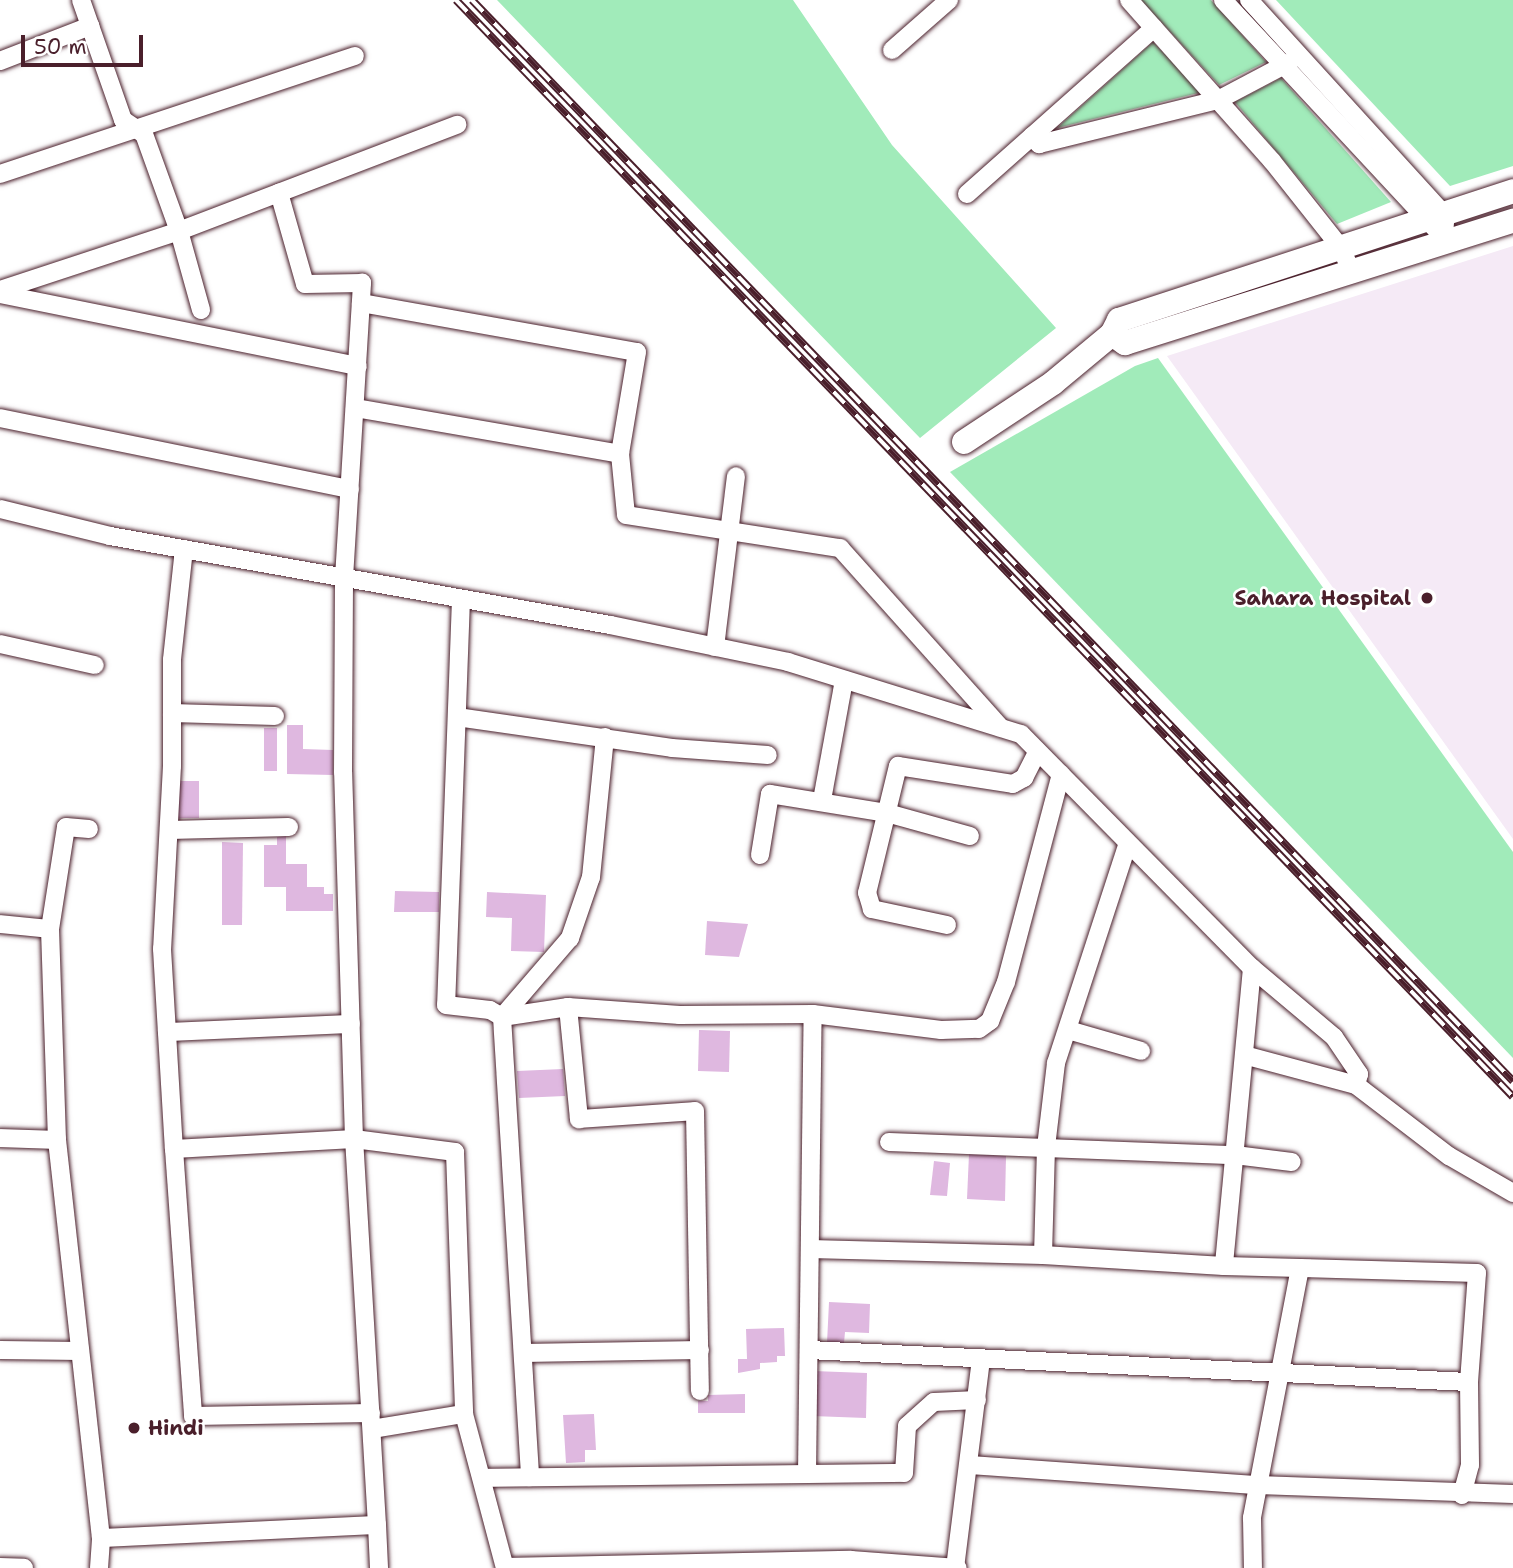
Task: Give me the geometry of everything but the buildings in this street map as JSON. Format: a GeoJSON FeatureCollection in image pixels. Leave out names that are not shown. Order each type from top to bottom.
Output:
{"type":"FeatureCollection","features":[{"type":"Feature","properties":{"kind":"street"},"geometry":{"type":"LineString","coordinates":[[81,0],[122,120],[144,134],[179,231],[201,310]]}},
{"type":"Feature","properties":{"kind":"street"},"geometry":{"type":"LineString","coordinates":[[892,50],[949,0]]}},
{"type":"Feature","properties":{"kind":"street"},"geometry":{"type":"LineString","coordinates":[[1129,0],[1218,100],[1346,259]]}},
{"type":"Feature","properties":{"kind":"street"},"geometry":{"type":"LineString","coordinates":[[1223,0],[1283,66],[1434,217]]}},
{"type":"Feature","properties":{"kind":"street"},"geometry":{"type":"LineString","coordinates":[[1249,0],[1300,56],[1434,217],[1447,241]]}},
{"type":"Feature","properties":{"kind":"street"},"geometry":{"type":"LineString","coordinates":[[0,61],[90,26]]}},
{"type":"Feature","properties":{"kind":"street"},"geometry":{"type":"LineString","coordinates":[[967,194],[1154,28]]}},
{"type":"Feature","properties":{"kind":"street"},"geometry":{"type":"LineString","coordinates":[[1032,136],[1039,144],[1218,100],[1300,56]]}},
{"type":"Feature","properties":{"kind":"street"},"geometry":{"type":"LineString","coordinates":[[0,174],[355,57]]}},
{"type":"Feature","properties":{"kind":"street"},"geometry":{"type":"LineString","coordinates":[[0,292],[179,231],[457,125]]}},
{"type":"Feature","properties":{"kind":"street"},"geometry":{"type":"LineString","coordinates":[[964,442],[1053,383],[1112,334],[1125,343],[1346,259],[1434,217],[1513,191]]}},
{"type":"Feature","properties":{"kind":"street"},"geometry":{"type":"LineString","coordinates":[[279,193],[305,284],[362,283],[344,578],[343,772],[354,1139],[379,1568]]}},
{"type":"Feature","properties":{"kind":"street"},"geometry":{"type":"LineString","coordinates":[[1346,259],[1447,241],[1513,221]]}},
{"type":"Feature","properties":{"kind":"street"},"geometry":{"type":"LineString","coordinates":[[0,292],[358,366]]}},
{"type":"Feature","properties":{"kind":"street"},"geometry":{"type":"LineString","coordinates":[[361,303],[637,352],[620,454],[626,515],[840,548],[1001,728]]}},
{"type":"Feature","properties":{"kind":"street"},"geometry":{"type":"LineString","coordinates":[[355,408],[620,454]]}},
{"type":"Feature","properties":{"kind":"street"},"geometry":{"type":"LineString","coordinates":[[0,418],[350,489]]}},
{"type":"Feature","properties":{"kind":"street"},"geometry":{"type":"LineString","coordinates":[[715,647],[736,476]]}},
{"type":"Feature","properties":{"kind":"street"},"geometry":{"type":"LineString","coordinates":[[0,509],[184,549],[715,647],[844,680],[1021,734],[1252,968],[1334,1037],[1359,1074],[1356,1085]]}},
{"type":"Feature","properties":{"kind":"street"},"geometry":{"type":"LineString","coordinates":[[184,549],[172,660],[169,830],[162,948],[193,1416],[371,1421],[464,1414]]}},
{"type":"Feature","properties":{"kind":"street"},"geometry":{"type":"LineString","coordinates":[[461,598],[446,1005],[490,1010],[502,1017],[568,1007],[680,1016],[813,1014],[941,1030],[979,1029],[990,1021],[1006,982],[1061,774]]}},
{"type":"Feature","properties":{"kind":"street"},"geometry":{"type":"LineString","coordinates":[[0,644],[95,665]]}},
{"type":"Feature","properties":{"kind":"street"},"geometry":{"type":"LineString","coordinates":[[822,800],[844,680]]}},
{"type":"Feature","properties":{"kind":"street"},"geometry":{"type":"LineString","coordinates":[[172,713],[275,716]]}},
{"type":"Feature","properties":{"kind":"street"},"geometry":{"type":"LineString","coordinates":[[457,717],[768,755]]}},
{"type":"Feature","properties":{"kind":"street"},"geometry":{"type":"LineString","coordinates":[[530,1478],[502,1017],[570,938],[591,877],[605,737]]}},
{"type":"Feature","properties":{"kind":"street"},"geometry":{"type":"LineString","coordinates":[[947,925],[872,909],[867,893],[898,766],[903,764],[1013,784],[1024,778],[1038,751]]}},
{"type":"Feature","properties":{"kind":"street"},"geometry":{"type":"LineString","coordinates":[[760,855],[770,794],[822,800],[887,813],[970,835]]}},
{"type":"Feature","properties":{"kind":"street"},"geometry":{"type":"LineString","coordinates":[[89,829],[66,827],[50,929],[57,1140],[101,1538],[99,1568]]}},
{"type":"Feature","properties":{"kind":"street"},"geometry":{"type":"LineString","coordinates":[[169,830],[289,827]]}},
{"type":"Feature","properties":{"kind":"street"},"geometry":{"type":"LineString","coordinates":[[1043,1255],[1046,1147],[1056,1063],[1128,842]]}},
{"type":"Feature","properties":{"kind":"street"},"geometry":{"type":"LineString","coordinates":[[0,924],[50,929]]}},
{"type":"Feature","properties":{"kind":"street"},"geometry":{"type":"LineString","coordinates":[[1224,1266],[1252,968]]}},
{"type":"Feature","properties":{"kind":"street"},"geometry":{"type":"LineString","coordinates":[[568,1007],[579,1119],[695,1111],[700,1391]]}},
{"type":"Feature","properties":{"kind":"street"},"geometry":{"type":"LineString","coordinates":[[807,1474],[813,1014]]}},
{"type":"Feature","properties":{"kind":"street"},"geometry":{"type":"LineString","coordinates":[[167,1032],[351,1024]]}},
{"type":"Feature","properties":{"kind":"street"},"geometry":{"type":"LineString","coordinates":[[1068,1030],[1141,1051]]}},
{"type":"Feature","properties":{"kind":"street"},"geometry":{"type":"LineString","coordinates":[[1244,1055],[1356,1085],[1449,1156],[1513,1192]]}},
{"type":"Feature","properties":{"kind":"street"},"geometry":{"type":"LineString","coordinates":[[0,1138],[57,1140]]}},
{"type":"Feature","properties":{"kind":"street"},"geometry":{"type":"LineString","coordinates":[[174,1149],[354,1139],[455,1152],[464,1414],[505,1567],[850,1560],[956,1568],[981,1359]]}},
{"type":"Feature","properties":{"kind":"street"},"geometry":{"type":"LineString","coordinates":[[889,1142],[1235,1155],[1292,1162]]}},
{"type":"Feature","properties":{"kind":"street"},"geometry":{"type":"LineString","coordinates":[[810,1249],[1043,1255],[1224,1266],[1477,1273],[1469,1382],[1471,1465],[1462,1495]]}},
{"type":"Feature","properties":{"kind":"street"},"geometry":{"type":"LineString","coordinates":[[1253,1568],[1252,1518],[1300,1268]]}},
{"type":"Feature","properties":{"kind":"street"},"geometry":{"type":"LineString","coordinates":[[0,1350],[80,1351]]}},
{"type":"Feature","properties":{"kind":"street"},"geometry":{"type":"LineString","coordinates":[[523,1353],[700,1350]]}},
{"type":"Feature","properties":{"kind":"street"},"geometry":{"type":"LineString","coordinates":[[808,1350],[1280,1375],[1469,1382]]}},
{"type":"Feature","properties":{"kind":"street"},"geometry":{"type":"LineString","coordinates":[[482,1478],[904,1473],[907,1426],[934,1402],[977,1401]]}},
{"type":"Feature","properties":{"kind":"street"},"geometry":{"type":"LineString","coordinates":[[970,1465],[1258,1485],[1462,1495],[1513,1494]]}},
{"type":"Feature","properties":{"kind":"street"},"geometry":{"type":"LineString","coordinates":[[101,1538],[377,1525]]}},
{"type":"Feature","properties":{"kind":"street"},"geometry":{"type":"LineString","coordinates":[[0,1567],[24,1568]]}},
{"type":"Feature","properties":{"kind":"shaded area","name":"Sahara Hospital"},"geometry":{"type":"Polygon","coordinates":[[[1513,246],[1513,839],[1167,356],[1513,246]]]}},
{"type":"Feature","properties":{"kind":"green space"},"geometry":{"type":"Polygon","coordinates":[[[497,0],[793,0],[892,145],[1056,328],[920,438],[497,0]]]}},
{"type":"Feature","properties":{"kind":"green space"},"geometry":{"type":"Polygon","coordinates":[[[1141,0],[1211,0],[1266,62],[1219,85],[1141,0]]]}},
{"type":"Feature","properties":{"kind":"green space"},"geometry":{"type":"Polygon","coordinates":[[[1276,0],[1513,0],[1513,166],[1450,186],[1276,0]]]}},
{"type":"Feature","properties":{"kind":"green space"},"geometry":{"type":"Polygon","coordinates":[[[1153,42],[1202,92],[1057,128],[1153,42]]]}},
{"type":"Feature","properties":{"kind":"green space"},"geometry":{"type":"Polygon","coordinates":[[[1281,78],[1391,202],[1337,224],[1235,102],[1281,78]]]}},
{"type":"Feature","properties":{"kind":"green space"},"geometry":{"type":"Polygon","coordinates":[[[1158,358],[1513,852],[1513,1058],[950,472],[1135,366],[1158,358]]]}},
{"type":"Feature","properties":{"kind":"railway"},"geometry":{"type":"LineString","coordinates":[[456,0],[1513,1097]]}},
{"type":"Feature","properties":{"kind":"railway"},"geometry":{"type":"LineString","coordinates":[[472,0],[1513,1081]]}},
{"type":"Feature","properties":{"kind":"place","name":"Sahara Hospital"},"geometry":{"type":"Point","coordinates":[1427,598]}},
{"type":"Feature","properties":{"kind":"place","name":"Hindi"},"geometry":{"type":"Point","coordinates":[134,1428]}}]}
